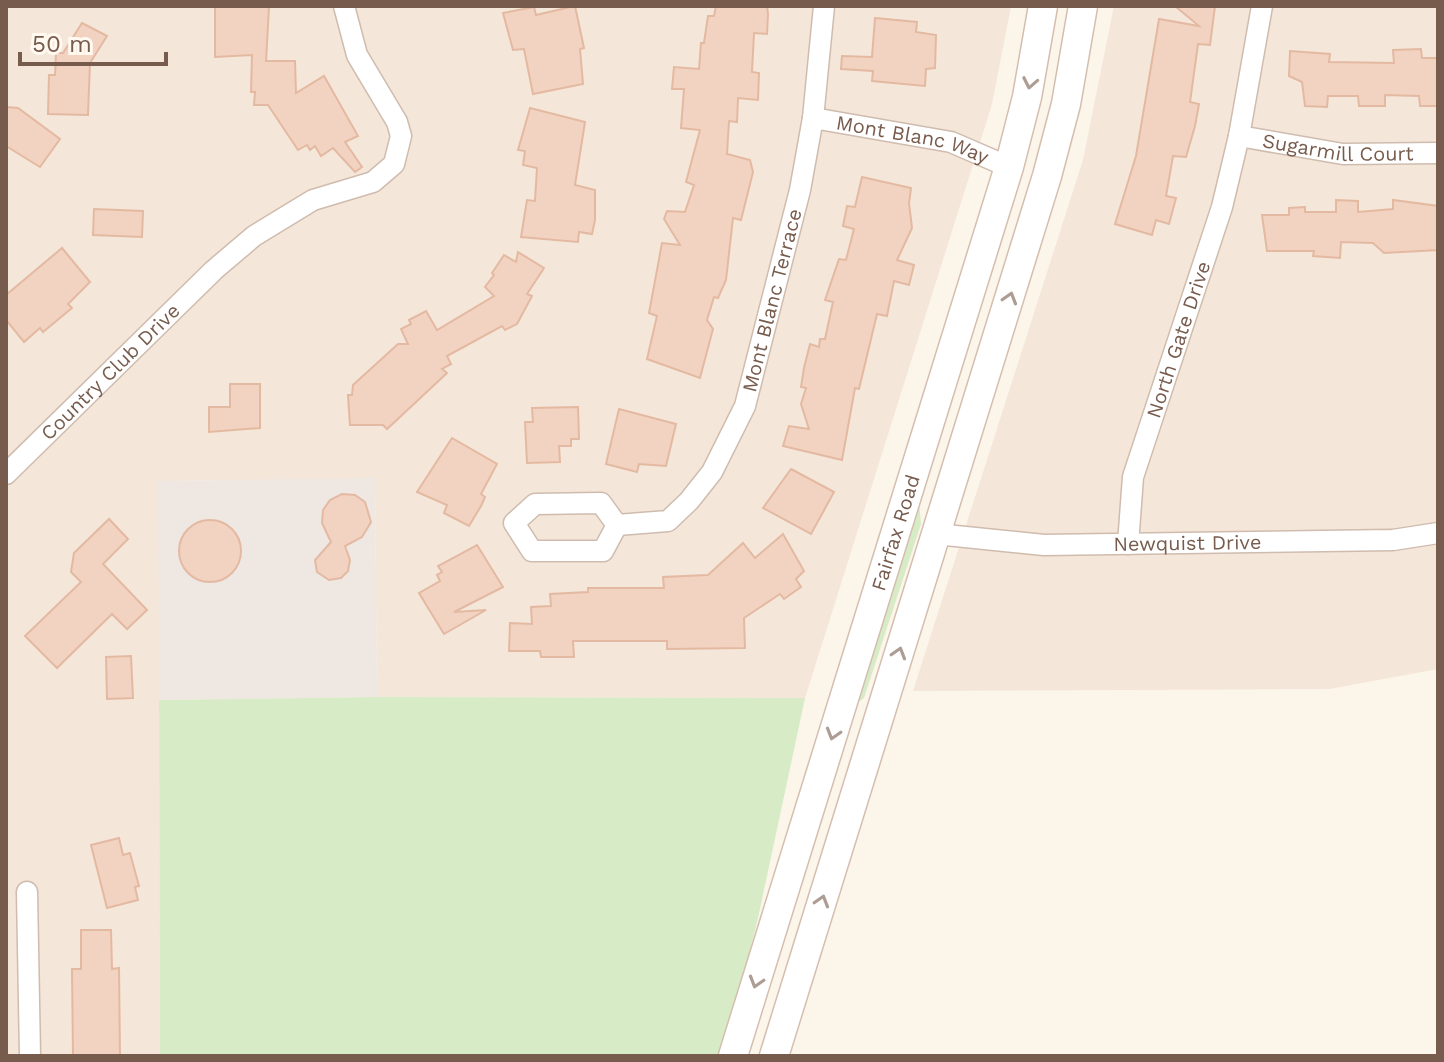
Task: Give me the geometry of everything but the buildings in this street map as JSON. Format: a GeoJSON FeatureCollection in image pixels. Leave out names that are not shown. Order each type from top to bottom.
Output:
{"type":"FeatureCollection","features":[{"type":"Feature","properties":{"kind":"main road","name":"Fairfax Road"},"geometry":{"type":"LineString","coordinates":[[733,1056],[1009,167],[1027,97],[1043,6]]}},
{"type":"Feature","properties":{"kind":"main road","name":"Fairfax Road"},"geometry":{"type":"LineString","coordinates":[[774,1056],[1047,176],[1066,104],[1083,6]]}},
{"type":"Feature","properties":{"kind":"main road"},"geometry":{"type":"LineString","coordinates":[[984,378],[982,328],[987,281],[1018,177],[1009,167]]}},
{"type":"Feature","properties":{"kind":"main road"},"geometry":{"type":"LineString","coordinates":[[936,534],[928,525],[925,481],[955,374],[956,338]]}},
{"type":"Feature","properties":{"kind":"main road"},"geometry":{"type":"LineString","coordinates":[[877,591],[880,612],[860,681],[878,721]]}},
{"type":"Feature","properties":{"kind":"street","name":"Country Club Drive"},"geometry":{"type":"LineString","coordinates":[[6,474],[214,270],[280,217],[313,200],[373,182],[394,164],[400,151],[397,122],[357,55],[344,6]]}},
{"type":"Feature","properties":{"kind":"street","name":"Mont Blanc Terrace"},"geometry":{"type":"LineString","coordinates":[[617,525],[668,521],[712,472],[731,440],[753,375],[800,190],[813,118],[824,6]]}},
{"type":"Feature","properties":{"kind":"street","name":"North Gate Drive"},"geometry":{"type":"LineString","coordinates":[[1128,544],[1133,477],[1222,207],[1239,136],[1262,6]]}},
{"type":"Feature","properties":{"kind":"street","name":"Mont Blanc Way"},"geometry":{"type":"LineString","coordinates":[[813,118],[951,142],[1009,167]]}},
{"type":"Feature","properties":{"kind":"street","name":"Sugarmill Court"},"geometry":{"type":"LineString","coordinates":[[1239,136],[1343,154],[1438,153]]}},
{"type":"Feature","properties":{"kind":"street"},"geometry":{"type":"LineString","coordinates":[[601,503],[617,525],[603,551],[532,551],[514,523],[535,504],[601,503]]}},
{"type":"Feature","properties":{"kind":"street","name":"Newquist Drive"},"geometry":{"type":"LineString","coordinates":[[936,534],[1044,545],[1393,540],[1438,533]]}},
{"type":"Feature","properties":{"kind":"street"},"geometry":{"type":"LineString","coordinates":[[27,892],[30,1056]]}},
{"type":"Feature","properties":{"kind":"shaded area"},"geometry":{"type":"Polygon","coordinates":[[[6,6],[1011,6],[992,104],[805,698],[377,697],[375,479],[159,481],[160,1056],[6,1056],[6,6]]]}},
{"type":"Feature","properties":{"kind":"shaded area"},"geometry":{"type":"Polygon","coordinates":[[[1114,6],[1438,6],[1438,669],[1329,689],[913,691],[1083,160],[1114,6]]]}},
{"type":"Feature","properties":{"kind":"shaded area"},"geometry":{"type":"Polygon","coordinates":[[[375,478],[377,697],[159,700],[158,481],[375,478]]]}},
{"type":"Feature","properties":{"kind":"green space"},"geometry":{"type":"Polygon","coordinates":[[[919,502],[921,524],[864,698],[860,701],[854,699],[919,502]]]}},
{"type":"Feature","properties":{"kind":"green space"},"geometry":{"type":"Polygon","coordinates":[[[805,698],[758,918],[724,1056],[160,1056],[159,700],[805,698]]]}}]}
